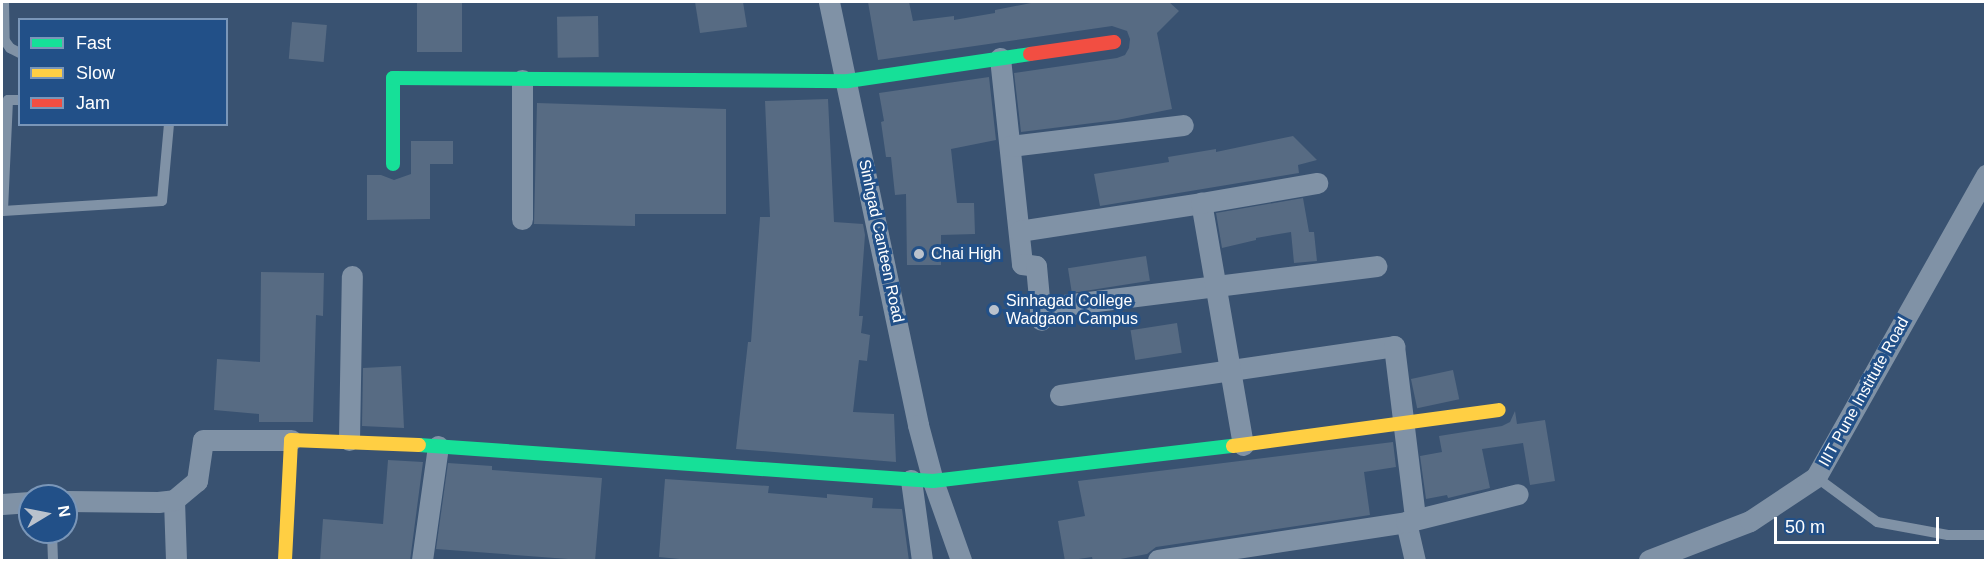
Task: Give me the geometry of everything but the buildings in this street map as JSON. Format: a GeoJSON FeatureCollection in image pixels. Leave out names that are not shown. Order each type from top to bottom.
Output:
{"type":"FeatureCollection","features":[{"type":"Feature","properties":{"kind":"street","name":"Sinhgad Canteen Road"},"geometry":{"type":"LineString","coordinates":[[829,2],[848,81],[918,425],[933,481]]}},
{"type":"Feature","properties":{"kind":"street"},"geometry":{"type":"LineString","coordinates":[[393,164],[393,78],[848,81],[1114,42]]}},
{"type":"Feature","properties":{"kind":"street"},"geometry":{"type":"LineString","coordinates":[[1000,58],[1022,264],[1036,266],[1041,315],[1216,286],[1376,266]]}},
{"type":"Feature","properties":{"kind":"street"},"geometry":{"type":"LineString","coordinates":[[522,80],[522,219]]}},
{"type":"Feature","properties":{"kind":"street"},"geometry":{"type":"LineString","coordinates":[[1010,146],[1183,125]]}},
{"type":"Feature","properties":{"kind":"street","name":"IIIT Pune Institute Road"},"geometry":{"type":"LineString","coordinates":[[1649,561],[1750,521],[1816,477],[1985,178]]}},
{"type":"Feature","properties":{"kind":"street"},"geometry":{"type":"LineString","coordinates":[[1019,231],[1317,183]]}},
{"type":"Feature","properties":{"kind":"street"},"geometry":{"type":"LineString","coordinates":[[1201,203],[1243,445]]}},
{"type":"Feature","properties":{"kind":"street"},"geometry":{"type":"LineString","coordinates":[[349,440],[352,276]]}},
{"type":"Feature","properties":{"kind":"street"},"geometry":{"type":"LineString","coordinates":[[1060,395],[1394,346],[1404,424],[1415,561]]}},
{"type":"Feature","properties":{"kind":"street"},"geometry":{"type":"LineString","coordinates":[[78,501],[158,502],[174,500],[197,481],[203,440],[349,440],[933,481],[1243,445],[1499,410]]}},
{"type":"Feature","properties":{"kind":"street"},"geometry":{"type":"LineString","coordinates":[[285,561],[291,440]]}},
{"type":"Feature","properties":{"kind":"street"},"geometry":{"type":"LineString","coordinates":[[422,561],[438,446]]}},
{"type":"Feature","properties":{"kind":"street"},"geometry":{"type":"LineString","coordinates":[[911,480],[922,561]]}},
{"type":"Feature","properties":{"kind":"street"},"geometry":{"type":"LineString","coordinates":[[933,481],[961,561]]}},
{"type":"Feature","properties":{"kind":"street"},"geometry":{"type":"LineString","coordinates":[[1158,561],[1411,520],[1518,494]]}},
{"type":"Feature","properties":{"kind":"street"},"geometry":{"type":"LineString","coordinates":[[174,500],[176,561]]}},
{"type":"Feature","properties":{"kind":"street"},"geometry":{"type":"LineString","coordinates":[[2,504],[18,503]]}},
{"type":"Feature","properties":{"kind":"lane"},"geometry":{"type":"LineString","coordinates":[[4,2],[5,41],[10,48],[18,52]]}},
{"type":"Feature","properties":{"kind":"lane"},"geometry":{"type":"LineString","coordinates":[[18,100],[8,100],[3,211],[162,201],[169,126]]}},
{"type":"Feature","properties":{"kind":"lane"},"geometry":{"type":"LineString","coordinates":[[1816,477],[1876,522],[1948,535],[1986,535]]}},
{"type":"Feature","properties":{"kind":"lane"},"geometry":{"type":"LineString","coordinates":[[52,544],[53,561]]}},
{"type":"Feature","properties":{"kind":"traffic: fast"},"geometry":{"type":"LineString","coordinates":[[393,164],[393,78],[848,81],[1030,54]]}},
{"type":"Feature","properties":{"kind":"traffic: fast"},"geometry":{"type":"LineString","coordinates":[[419,445],[933,481],[1233,446]]}},
{"type":"Feature","properties":{"kind":"traffic: slow"},"geometry":{"type":"LineString","coordinates":[[1233,446],[1499,410]]}},
{"type":"Feature","properties":{"kind":"traffic: slow"},"geometry":{"type":"LineString","coordinates":[[285,560],[291,440],[419,445]]}},
{"type":"Feature","properties":{"kind":"traffic: jam"},"geometry":{"type":"LineString","coordinates":[[1030,54],[1114,42]]}},
{"type":"Feature","properties":{"kind":"place","name":"Chai High"},"geometry":{"type":"Point","coordinates":[919,254]}},
{"type":"Feature","properties":{"kind":"place","name":"Sinhagad College Wadgaon Campus"},"geometry":{"type":"Point","coordinates":[994,310]}}]}
